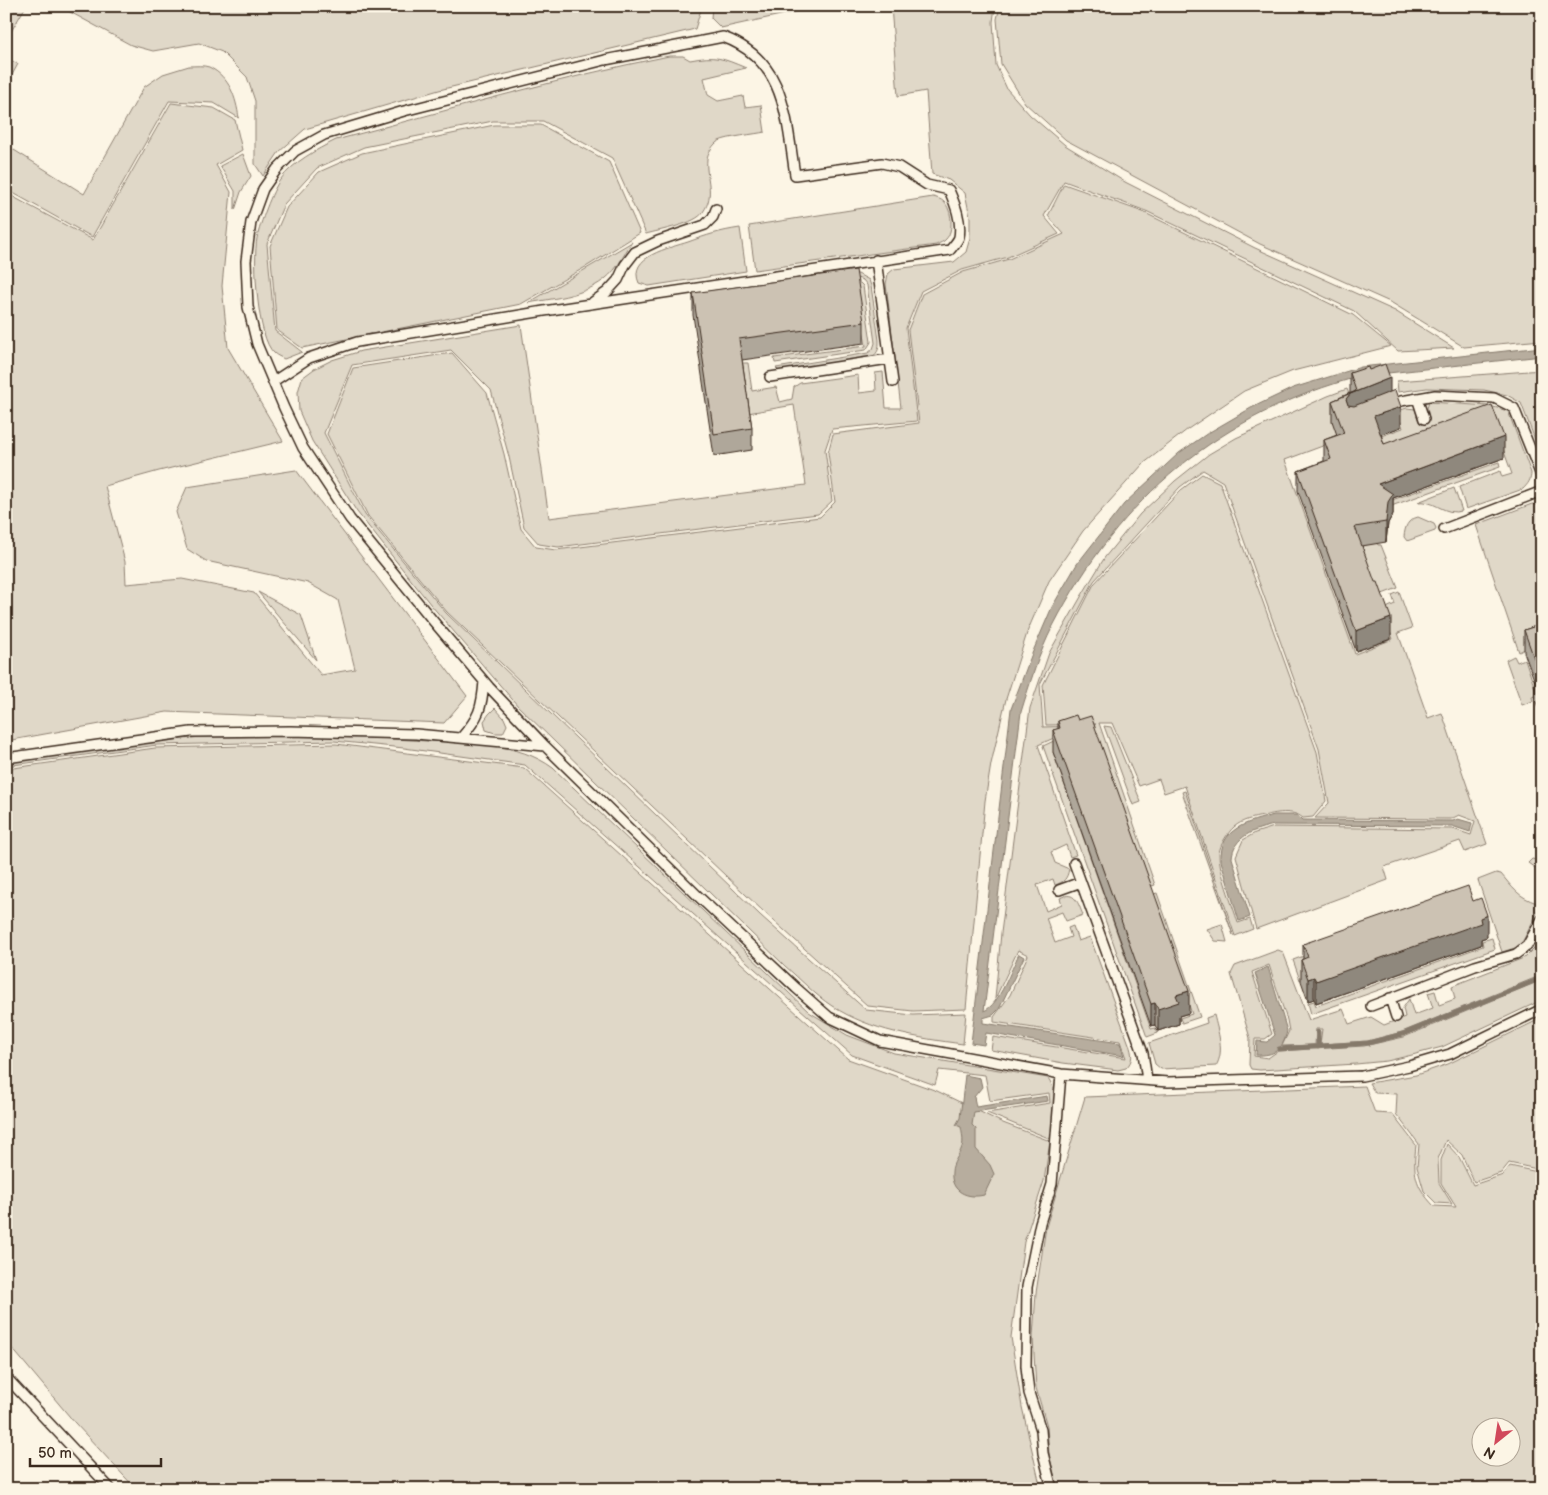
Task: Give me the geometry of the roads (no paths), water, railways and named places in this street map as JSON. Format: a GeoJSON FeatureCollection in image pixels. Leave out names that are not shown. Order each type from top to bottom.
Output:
{"type":"FeatureCollection","features":[{"type":"Feature","properties":{"kind":"lane"},"geometry":{"type":"LineString","coordinates":[[274,381],[309,358],[358,342],[591,304],[950,250],[959,238],[959,226],[956,205],[949,190],[928,185],[899,168],[882,163],[794,175],[784,107],[775,80],[758,57],[740,43],[723,37],[605,60],[404,111],[324,135],[296,152],[277,169],[263,189],[251,222],[246,261],[248,307],[257,344],[303,448],[350,519],[434,622],[484,681],[545,746],[699,897],[829,1018],[880,1041],[1061,1074],[1168,1082],[1362,1076],[1409,1066],[1450,1054],[1542,1009]]}},
{"type":"Feature","properties":{"kind":"lane"},"geometry":{"type":"LineString","coordinates":[[591,304],[607,292],[618,280],[625,265],[636,252],[658,241],[705,225],[713,217],[716,209]]}},
{"type":"Feature","properties":{"kind":"lane"},"geometry":{"type":"LineString","coordinates":[[876,260],[893,382]]}},
{"type":"Feature","properties":{"kind":"lane"},"geometry":{"type":"LineString","coordinates":[[770,377],[889,359]]}},
{"type":"Feature","properties":{"kind":"lane"},"geometry":{"type":"LineString","coordinates":[[1376,411],[1400,401],[1435,395],[1494,398],[1514,408],[1542,478]]}},
{"type":"Feature","properties":{"kind":"lane"},"geometry":{"type":"LineString","coordinates":[[1417,398],[1424,419]]}},
{"type":"Feature","properties":{"kind":"lane"},"geometry":{"type":"LineString","coordinates":[[1444,529],[1542,490]]}},
{"type":"Feature","properties":{"kind":"lane"},"geometry":{"type":"LineString","coordinates":[[461,738],[474,722],[483,703],[484,681]]}},
{"type":"Feature","properties":{"kind":"lane"},"geometry":{"type":"LineString","coordinates":[[6,758],[191,732],[290,731],[416,734],[545,746]]}},
{"type":"Feature","properties":{"kind":"lane"},"geometry":{"type":"LineString","coordinates":[[1074,864],[1143,1053],[1146,1080]]}},
{"type":"Feature","properties":{"kind":"lane"},"geometry":{"type":"LineString","coordinates":[[1059,890],[1081,882]]}},
{"type":"Feature","properties":{"kind":"lane"},"geometry":{"type":"LineString","coordinates":[[1371,1006],[1475,966],[1516,954],[1527,946],[1542,919]]}},
{"type":"Feature","properties":{"kind":"lane"},"geometry":{"type":"LineString","coordinates":[[1390,998],[1396,1018]]}},
{"type":"Feature","properties":{"kind":"lane"},"geometry":{"type":"LineString","coordinates":[[1052,1489],[1043,1453],[1041,1430],[1029,1393],[1026,1366],[1027,1287],[1040,1223],[1052,1184],[1061,1074]]}},
{"type":"Feature","properties":{"kind":"lane"},"geometry":{"type":"LineString","coordinates":[[6,1377],[111,1489]]}},
{"type":"Feature","properties":{"kind":"waterway"},"geometry":{"type":"LineString","coordinates":[[1279,1049],[1368,1043],[1403,1034],[1542,978]]}},
{"type":"Feature","properties":{"kind":"waterway"},"geometry":{"type":"LineString","coordinates":[[1318,1032],[1318,1047]]}}]}
